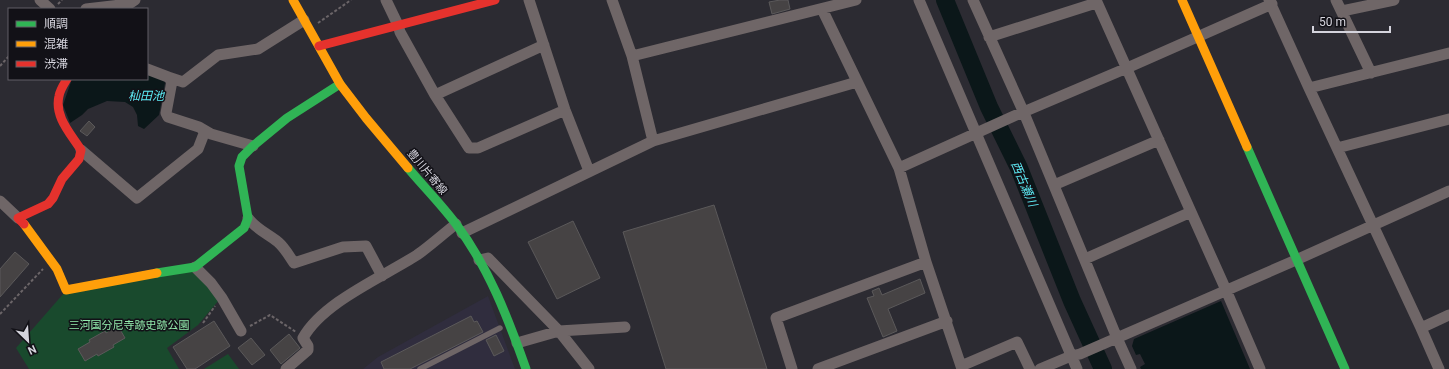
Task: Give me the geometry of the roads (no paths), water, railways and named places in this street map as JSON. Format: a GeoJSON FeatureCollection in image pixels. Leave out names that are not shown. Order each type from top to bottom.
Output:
{"type":"FeatureCollection","features":[{"type":"Feature","properties":{"kind":"street"},"geometry":{"type":"LineString","coordinates":[[40,0],[49,8]]}},
{"type":"Feature","properties":{"kind":"street"},"geometry":{"type":"LineString","coordinates":[[94,8],[129,4],[135,0]]}},
{"type":"Feature","properties":{"kind":"street","name":"豊川片寄線"},"geometry":{"type":"LineString","coordinates":[[293,0],[340,84],[366,118],[459,228],[496,290],[526,369]]}},
{"type":"Feature","properties":{"kind":"street"},"geometry":{"type":"LineString","coordinates":[[386,0],[400,32],[435,95],[469,148],[478,148],[566,110]]}},
{"type":"Feature","properties":{"kind":"street"},"geometry":{"type":"LineString","coordinates":[[319,46],[495,0]]}},
{"type":"Feature","properties":{"kind":"street"},"geometry":{"type":"LineString","coordinates":[[530,0],[566,110],[589,171]]}},
{"type":"Feature","properties":{"kind":"street"},"geometry":{"type":"LineString","coordinates":[[612,0],[632,56],[652,141]]}},
{"type":"Feature","properties":{"kind":"street"},"geometry":{"type":"LineString","coordinates":[[632,56],[856,0]]}},
{"type":"Feature","properties":{"kind":"street"},"geometry":{"type":"LineString","coordinates":[[919,0],[980,131],[1020,233],[1076,355],[1077,369]]}},
{"type":"Feature","properties":{"kind":"street"},"geometry":{"type":"LineString","coordinates":[[973,0],[1019,114],[1054,185],[1085,259],[1112,340],[1132,369]]}},
{"type":"Feature","properties":{"kind":"street"},"geometry":{"type":"LineString","coordinates":[[1182,0],[1197,37],[1345,369]]}},
{"type":"Feature","properties":{"kind":"street"},"geometry":{"type":"LineString","coordinates":[[1336,0],[1371,73]]}},
{"type":"Feature","properties":{"kind":"street"},"geometry":{"type":"LineString","coordinates":[[1342,11],[1394,0]]}},
{"type":"Feature","properties":{"kind":"street"},"geometry":{"type":"LineString","coordinates":[[989,37],[1096,2],[1127,68],[1260,369]]}},
{"type":"Feature","properties":{"kind":"street"},"geometry":{"type":"LineString","coordinates":[[899,168],[980,131],[1197,37],[1270,2],[1439,369]]}},
{"type":"Feature","properties":{"kind":"street"},"geometry":{"type":"LineString","coordinates":[[822,9],[899,168],[926,262],[961,368],[1017,342],[1030,369]]}},
{"type":"Feature","properties":{"kind":"street"},"geometry":{"type":"LineString","coordinates":[[148,69],[183,82],[218,55],[258,49],[306,25]]}},
{"type":"Feature","properties":{"kind":"street"},"geometry":{"type":"LineString","coordinates":[[435,95],[544,45]]}},
{"type":"Feature","properties":{"kind":"street"},"geometry":{"type":"LineString","coordinates":[[1309,88],[1449,53]]}},
{"type":"Feature","properties":{"kind":"street"},"geometry":{"type":"LineString","coordinates":[[168,77],[172,81],[166,112],[168,117],[199,127],[212,134],[253,146]]}},
{"type":"Feature","properties":{"kind":"street"},"geometry":{"type":"LineString","coordinates":[[67,80],[59,97],[58,109],[67,130],[80,150],[136,198],[198,149],[205,131]]}},
{"type":"Feature","properties":{"kind":"street"},"geometry":{"type":"LineString","coordinates":[[286,369],[308,350],[308,346],[303,338],[308,330],[334,304],[459,228],[589,171],[652,141],[857,82]]}},
{"type":"Feature","properties":{"kind":"street"},"geometry":{"type":"LineString","coordinates":[[340,84],[287,118],[242,157],[240,166],[248,218],[252,223],[279,243],[294,263],[343,247],[366,246],[382,276]]}},
{"type":"Feature","properties":{"kind":"street"},"geometry":{"type":"LineString","coordinates":[[1337,148],[1449,119]]}},
{"type":"Feature","properties":{"kind":"street"},"geometry":{"type":"LineString","coordinates":[[1054,185],[1159,140]]}},
{"type":"Feature","properties":{"kind":"street"},"geometry":{"type":"LineString","coordinates":[[18,218],[48,204],[62,179],[79,159],[80,150]]}},
{"type":"Feature","properties":{"kind":"street"},"geometry":{"type":"LineString","coordinates":[[1040,369],[1112,340],[1296,260],[1449,191]]}},
{"type":"Feature","properties":{"kind":"street"},"geometry":{"type":"LineString","coordinates":[[0,201],[24,224],[57,269],[66,290],[140,275],[195,267],[244,228],[248,218]]}},
{"type":"Feature","properties":{"kind":"street"},"geometry":{"type":"LineString","coordinates":[[1085,259],[1191,212]]}},
{"type":"Feature","properties":{"kind":"street"},"geometry":{"type":"LineString","coordinates":[[479,260],[488,258],[559,330],[589,369]]}},
{"type":"Feature","properties":{"kind":"street"},"geometry":{"type":"LineString","coordinates":[[792,369],[776,318],[926,262]]}},
{"type":"Feature","properties":{"kind":"street"},"geometry":{"type":"LineString","coordinates":[[195,267],[211,283],[222,298],[241,331]]}},
{"type":"Feature","properties":{"kind":"street"},"geometry":{"type":"LineString","coordinates":[[1421,328],[1449,315]]}},
{"type":"Feature","properties":{"kind":"street"},"geometry":{"type":"LineString","coordinates":[[818,369],[946,321]]}},
{"type":"Feature","properties":{"kind":"street"},"geometry":{"type":"LineString","coordinates":[[517,343],[559,330],[625,327]]}},
{"type":"Feature","properties":{"kind":"lane"},"geometry":{"type":"LineString","coordinates":[[420,369],[500,328]]}},
{"type":"Feature","properties":{"kind":"water","name":"杣田池"},"geometry":{"type":"Polygon","coordinates":[[[148,71],[163,78],[165,83],[159,115],[144,129],[138,126],[137,115],[133,107],[125,102],[107,101],[88,109],[70,123],[63,105],[72,80],[148,80],[148,71]]]}},
{"type":"Feature","properties":{"kind":"water"},"geometry":{"type":"Polygon","coordinates":[[[1221,301],[1250,369],[1141,369],[1140,367],[1145,364],[1140,354],[1136,355],[1132,346],[1134,339],[1221,301]]]}},
{"type":"Feature","properties":{"kind":"waterway","name":"西古瀬川"},"geometry":{"type":"LineString","coordinates":[[945,0],[989,107],[1019,168],[1072,301],[1103,369]]}},
{"type":"Feature","properties":{"kind":"park label","name":"三河国分尼寺跡史跡公園"},"geometry":{"type":"Point","coordinates":[129,325]}}]}
